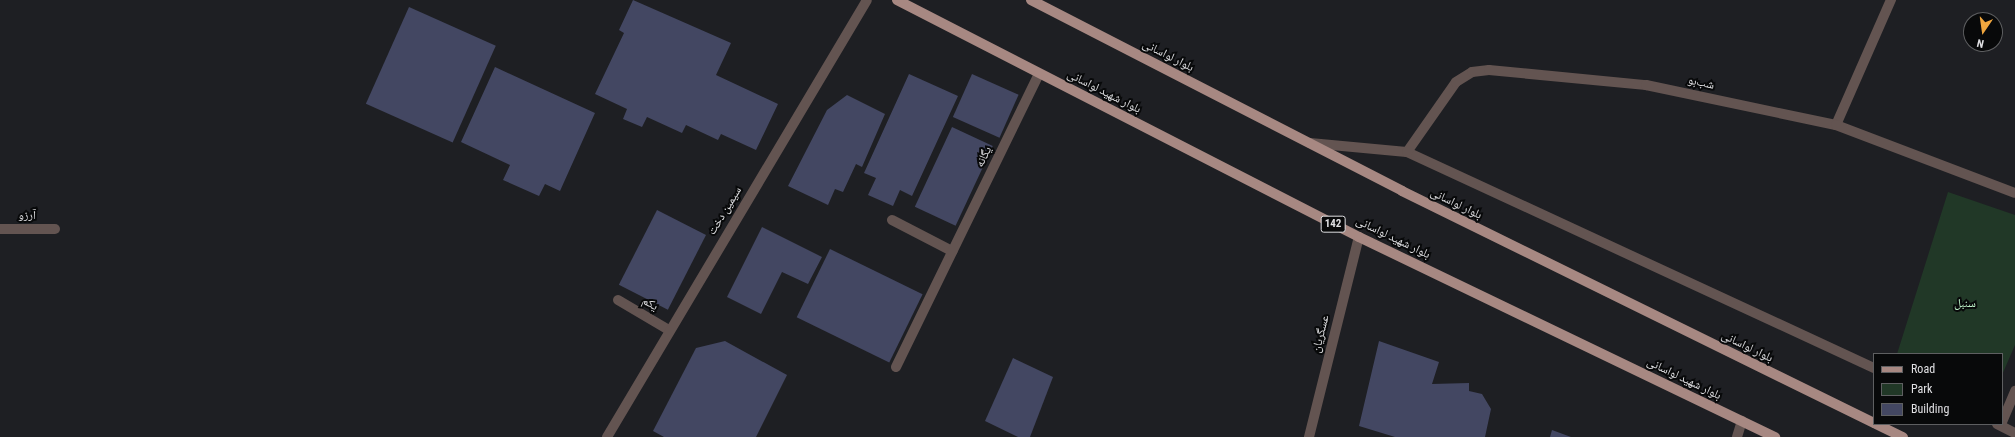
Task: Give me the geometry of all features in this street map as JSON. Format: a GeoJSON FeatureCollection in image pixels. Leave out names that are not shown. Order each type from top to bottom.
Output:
{"type":"FeatureCollection","features":[{"type":"Feature","properties":{"kind":"main road","name":"بلوار شهید لواسانی"},"geometry":{"type":"LineString","coordinates":[[897,0],[1359,237],[1775,437]]}},
{"type":"Feature","properties":{"kind":"main road","name":"بلوار لواسانی"},"geometry":{"type":"LineString","coordinates":[[1031,0],[1309,143],[1873,423]]}},
{"type":"Feature","properties":{"kind":"main road","name":"بلوار لواسانی"},"geometry":{"type":"LineString","coordinates":[[1877,425],[1903,437]]}},
{"type":"Feature","properties":{"kind":"street","name":"سیمین دخت"},"geometry":{"type":"LineString","coordinates":[[607,437],[669,330],[867,0]]}},
{"type":"Feature","properties":{"kind":"street"},"geometry":{"type":"LineString","coordinates":[[1836,125],[1891,0]]}},
{"type":"Feature","properties":{"kind":"street","name":"شب‌بو"},"geometry":{"type":"LineString","coordinates":[[1407,152],[1456,82],[1472,72],[1489,70],[1646,85],[1836,125],[2015,193]]}},
{"type":"Feature","properties":{"kind":"street","name":"یگانه"},"geometry":{"type":"LineString","coordinates":[[896,367],[1039,74]]}},
{"type":"Feature","properties":{"kind":"street"},"geometry":{"type":"LineString","coordinates":[[1309,143],[1407,152],[1873,368]]}},
{"type":"Feature","properties":{"kind":"street"},"geometry":{"type":"LineString","coordinates":[[892,220],[952,251]]}},
{"type":"Feature","properties":{"kind":"street","name":"آرزو"},"geometry":{"type":"LineString","coordinates":[[0,229],[55,229]]}},
{"type":"Feature","properties":{"kind":"street","name":"عسگریان"},"geometry":{"type":"LineString","coordinates":[[1309,437],[1359,237]]}},
{"type":"Feature","properties":{"kind":"street","name":"یکم"},"geometry":{"type":"LineString","coordinates":[[618,300],[669,330]]}},
{"type":"Feature","properties":{"kind":"street"},"geometry":{"type":"LineString","coordinates":[[2003,417],[2015,391]]}},
{"type":"Feature","properties":{"kind":"street"},"geometry":{"type":"LineString","coordinates":[[1736,437],[1742,421]]}},
{"type":"Feature","properties":{"kind":"street"},"geometry":{"type":"LineString","coordinates":[[2002,425],[2015,433]]}},
{"type":"Feature","properties":{"kind":"green space","name":"سنبل"},"geometry":{"type":"Polygon","coordinates":[[[1948,192],[2015,215],[2015,345],[2003,373],[2003,353],[1897,353],[1948,192]]]}},
{"type":"Feature","properties":{"kind":"building"},"geometry":{"type":"Polygon","coordinates":[[[633,0],[731,43],[716,75],[778,104],[756,150],[721,134],[718,140],[686,125],[682,133],[647,117],[642,127],[623,119],[627,109],[595,94],[624,33],[619,30],[633,0]]]}},
{"type":"Feature","properties":{"kind":"building"},"geometry":{"type":"Polygon","coordinates":[[[409,7],[496,46],[453,142],[366,104],[409,7]]]}},
{"type":"Feature","properties":{"kind":"building"},"geometry":{"type":"Polygon","coordinates":[[[495,67],[595,113],[560,191],[545,184],[539,196],[503,180],[510,165],[461,142],[495,67]]]}},
{"type":"Feature","properties":{"kind":"building"},"geometry":{"type":"Polygon","coordinates":[[[909,74],[958,96],[912,196],[900,190],[893,206],[868,195],[876,178],[864,173],[909,74]]]}},
{"type":"Feature","properties":{"kind":"building"},"geometry":{"type":"Polygon","coordinates":[[[972,74],[1019,95],[999,138],[953,117],[972,74]]]}},
{"type":"Feature","properties":{"kind":"building"},"geometry":{"type":"Polygon","coordinates":[[[847,95],[885,114],[862,167],[856,164],[843,192],[835,189],[828,205],[788,186],[827,110],[847,95]]]}},
{"type":"Feature","properties":{"kind":"building"},"geometry":{"type":"Polygon","coordinates":[[[952,127],[993,146],[956,226],[915,207],[952,127]]]}},
{"type":"Feature","properties":{"kind":"building"},"geometry":{"type":"Polygon","coordinates":[[[657,210],[706,235],[668,310],[619,285],[657,210]]]}},
{"type":"Feature","properties":{"kind":"building"},"geometry":{"type":"Polygon","coordinates":[[[762,227],[822,257],[808,284],[782,272],[761,314],[727,297],[762,227]]]}},
{"type":"Feature","properties":{"kind":"building"},"geometry":{"type":"Polygon","coordinates":[[[830,249],[923,294],[889,362],[797,317],[830,249]]]}},
{"type":"Feature","properties":{"kind":"building"},"geometry":{"type":"Polygon","coordinates":[[[725,341],[787,375],[756,437],[664,437],[653,431],[696,348],[725,341]]]}},
{"type":"Feature","properties":{"kind":"building"},"geometry":{"type":"Polygon","coordinates":[[[1379,341],[1439,362],[1432,384],[1469,383],[1469,391],[1482,394],[1491,409],[1485,437],[1395,437],[1359,426],[1379,341]]]}},
{"type":"Feature","properties":{"kind":"building"},"geometry":{"type":"Polygon","coordinates":[[[1013,358],[1053,377],[1030,437],[1018,437],[985,421],[1013,358]]]}},
{"type":"Feature","properties":{"kind":"building"},"geometry":{"type":"Polygon","coordinates":[[[1552,430],[1571,437],[1550,437],[1552,430]]]}}]}
